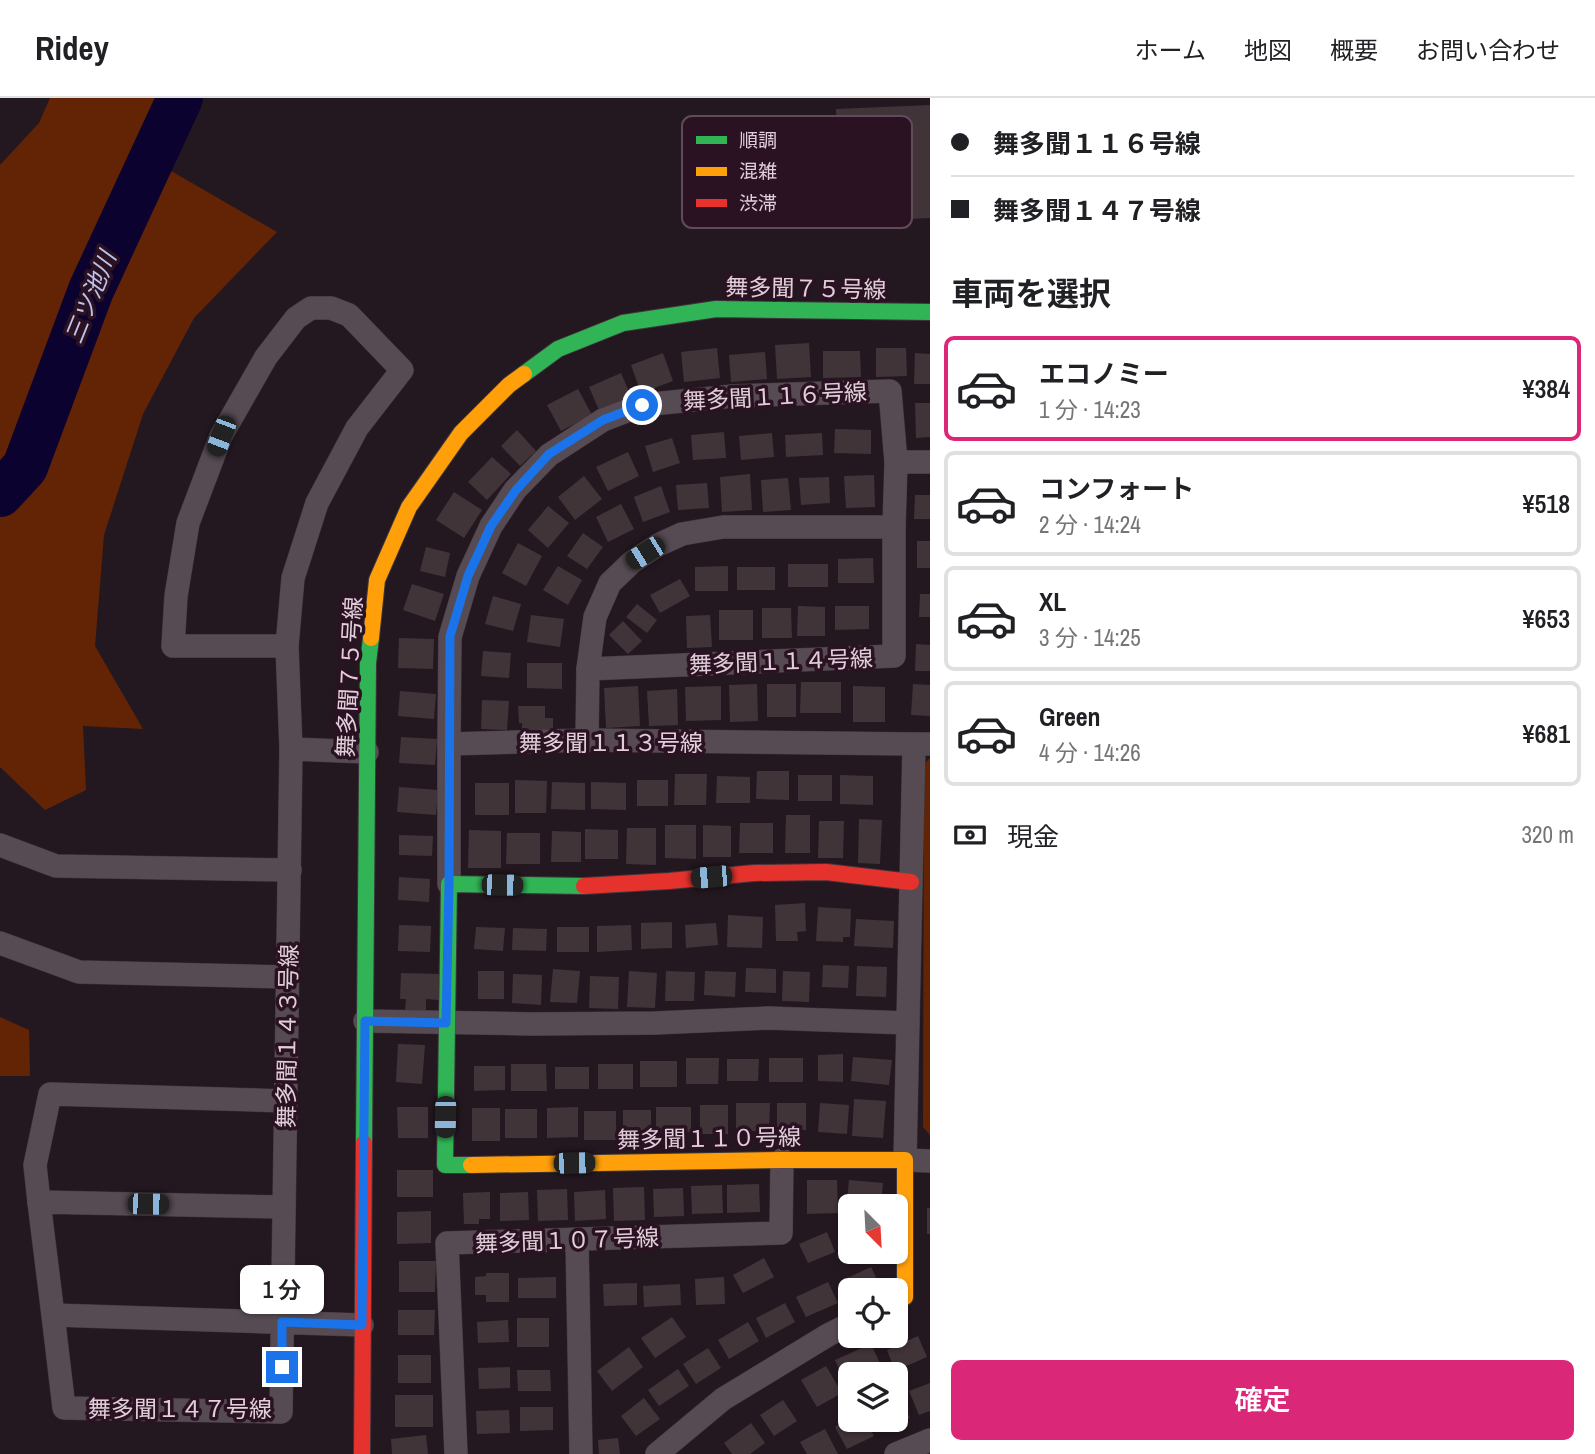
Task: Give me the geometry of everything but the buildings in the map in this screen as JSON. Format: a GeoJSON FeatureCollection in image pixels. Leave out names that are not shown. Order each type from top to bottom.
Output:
{"type":"FeatureCollection","features":[{"type":"Feature","properties":{"kind":"street","name":"舞多聞１４３号線"},"geometry":{"type":"LineString","coordinates":[[282,1322],[292,749],[287,646],[293,578],[317,503],[357,428],[401,370],[349,315],[331,308],[311,308],[296,318],[266,357],[221,436],[188,523],[176,596],[173,646],[287,646]]}},
{"type":"Feature","properties":{"kind":"street","name":"舞多聞７５号線"},"geometry":{"type":"LineString","coordinates":[[362,1454],[368,663],[377,580],[408,507],[461,433],[509,385],[558,349],[623,323],[716,309],[930,312]]}},
{"type":"Feature","properties":{"kind":"street","name":"舞多聞１１６号線"},"geometry":{"type":"LineString","coordinates":[[449,744],[450,636],[468,576],[491,526],[516,490],[549,454],[575,437],[603,420],[642,405],[733,396],[890,391],[896,462]]}},
{"type":"Feature","properties":{"kind":"street"},"geometry":{"type":"LineString","coordinates":[[896,462],[930,462]]}},
{"type":"Feature","properties":{"kind":"street","name":"舞多聞１１４号線"},"geometry":{"type":"LineString","coordinates":[[588,669],[894,656],[896,462]]}},
{"type":"Feature","properties":{"kind":"street"},"geometry":{"type":"LineString","coordinates":[[587,740],[588,669],[595,617],[610,583],[632,562],[658,545],[682,534],[723,527],[894,527]]}},
{"type":"Feature","properties":{"kind":"street","name":"舞多聞１１３号線"},"geometry":{"type":"LineString","coordinates":[[449,744],[587,740],[922,744]]}},
{"type":"Feature","properties":{"kind":"street"},"geometry":{"type":"LineString","coordinates":[[446,1023],[449,744]]}},
{"type":"Feature","properties":{"kind":"street"},"geometry":{"type":"LineString","coordinates":[[905,1278],[911,883],[922,744]]}},
{"type":"Feature","properties":{"kind":"street"},"geometry":{"type":"LineString","coordinates":[[292,749],[368,752]]}},
{"type":"Feature","properties":{"kind":"street"},"geometry":{"type":"LineString","coordinates":[[0,845],[56,866],[290,870]]}},
{"type":"Feature","properties":{"kind":"street"},"geometry":{"type":"LineString","coordinates":[[449,884],[581,886],[754,873],[826,872],[911,883]]}},
{"type":"Feature","properties":{"kind":"street"},"geometry":{"type":"LineString","coordinates":[[0,943],[79,972],[288,977]]}},
{"type":"Feature","properties":{"kind":"street"},"geometry":{"type":"LineString","coordinates":[[365,1021],[655,1023],[768,1018],[908,1023]]}},
{"type":"Feature","properties":{"kind":"street","name":"舞多聞１１０号線"},"geometry":{"type":"LineString","coordinates":[[446,1023],[444,1165],[905,1160]]}},
{"type":"Feature","properties":{"kind":"street"},"geometry":{"type":"LineString","coordinates":[[286,1101],[50,1094],[35,1165],[53,1315],[362,1325]]}},
{"type":"Feature","properties":{"kind":"street","name":"舞多聞１０７号線"},"geometry":{"type":"LineString","coordinates":[[456,1454],[447,1243],[781,1233],[782,1160]]}},
{"type":"Feature","properties":{"kind":"street"},"geometry":{"type":"LineString","coordinates":[[905,1160],[930,1161]]}},
{"type":"Feature","properties":{"kind":"street"},"geometry":{"type":"LineString","coordinates":[[39,1202],[284,1207]]}},
{"type":"Feature","properties":{"kind":"street"},"geometry":{"type":"LineString","coordinates":[[577,1240],[581,1454]]}},
{"type":"Feature","properties":{"kind":"street","name":"舞多聞１４７号線"},"geometry":{"type":"LineString","coordinates":[[53,1315],[64,1408],[281,1412],[282,1322]]}},
{"type":"Feature","properties":{"kind":"street"},"geometry":{"type":"LineString","coordinates":[[657,1454],[723,1399],[838,1330]]}},
{"type":"Feature","properties":{"kind":"street"},"geometry":{"type":"LineString","coordinates":[[896,1454],[930,1440]]}},
{"type":"Feature","properties":{"kind":"shaded area"},"geometry":{"type":"Polygon","coordinates":[[[50,98],[157,98],[140,153],[277,232],[194,318],[143,414],[104,535],[95,646],[143,729],[83,726],[86,790],[45,810],[0,767],[0,165],[39,123],[50,98]]]}},
{"type":"Feature","properties":{"kind":"shaded area"},"geometry":{"type":"Polygon","coordinates":[[[930,758],[930,1135],[923,1127],[924,764],[930,758]]]}},
{"type":"Feature","properties":{"kind":"shaded area"},"geometry":{"type":"Polygon","coordinates":[[[0,1017],[29,1030],[30,1076],[0,1076],[0,1017]]]}},
{"type":"Feature","properties":{"kind":"waterway","name":"三ツ池川"},"geometry":{"type":"LineString","coordinates":[[0,494],[25,467],[91,290],[180,98]]}},
{"type":"Feature","properties":{"kind":"traffic: fast"},"geometry":{"type":"LineString","coordinates":[[524,374],[558,349],[623,323],[716,309],[930,312]]}},
{"type":"Feature","properties":{"kind":"traffic: fast"},"geometry":{"type":"LineString","coordinates":[[364,1143],[368,663],[371,638]]}},
{"type":"Feature","properties":{"kind":"traffic: fast"},"geometry":{"type":"LineString","coordinates":[[471,1165],[445,1165],[449,884],[584,886]]}},
{"type":"Feature","properties":{"kind":"traffic: slow"},"geometry":{"type":"LineString","coordinates":[[371,638],[377,580],[409,507],[461,433],[509,385],[524,374]]}},
{"type":"Feature","properties":{"kind":"traffic: slow"},"geometry":{"type":"LineString","coordinates":[[471,1165],[905,1160],[905,1278]]}},
{"type":"Feature","properties":{"kind":"traffic: jam"},"geometry":{"type":"LineString","coordinates":[[584,886],[754,873],[826,872],[911,882]]}},
{"type":"Feature","properties":{"kind":"traffic: jam"},"geometry":{"type":"LineString","coordinates":[[362,1454],[364,1143]]}},
{"type":"Feature","properties":{"kind":"route"},"geometry":{"type":"LineString","coordinates":[[282,1367],[282,1322],[362,1325],[365,1021],[446,1023],[450,636],[468,576],[491,526],[516,490],[549,454],[603,420],[642,405]]}}]}
